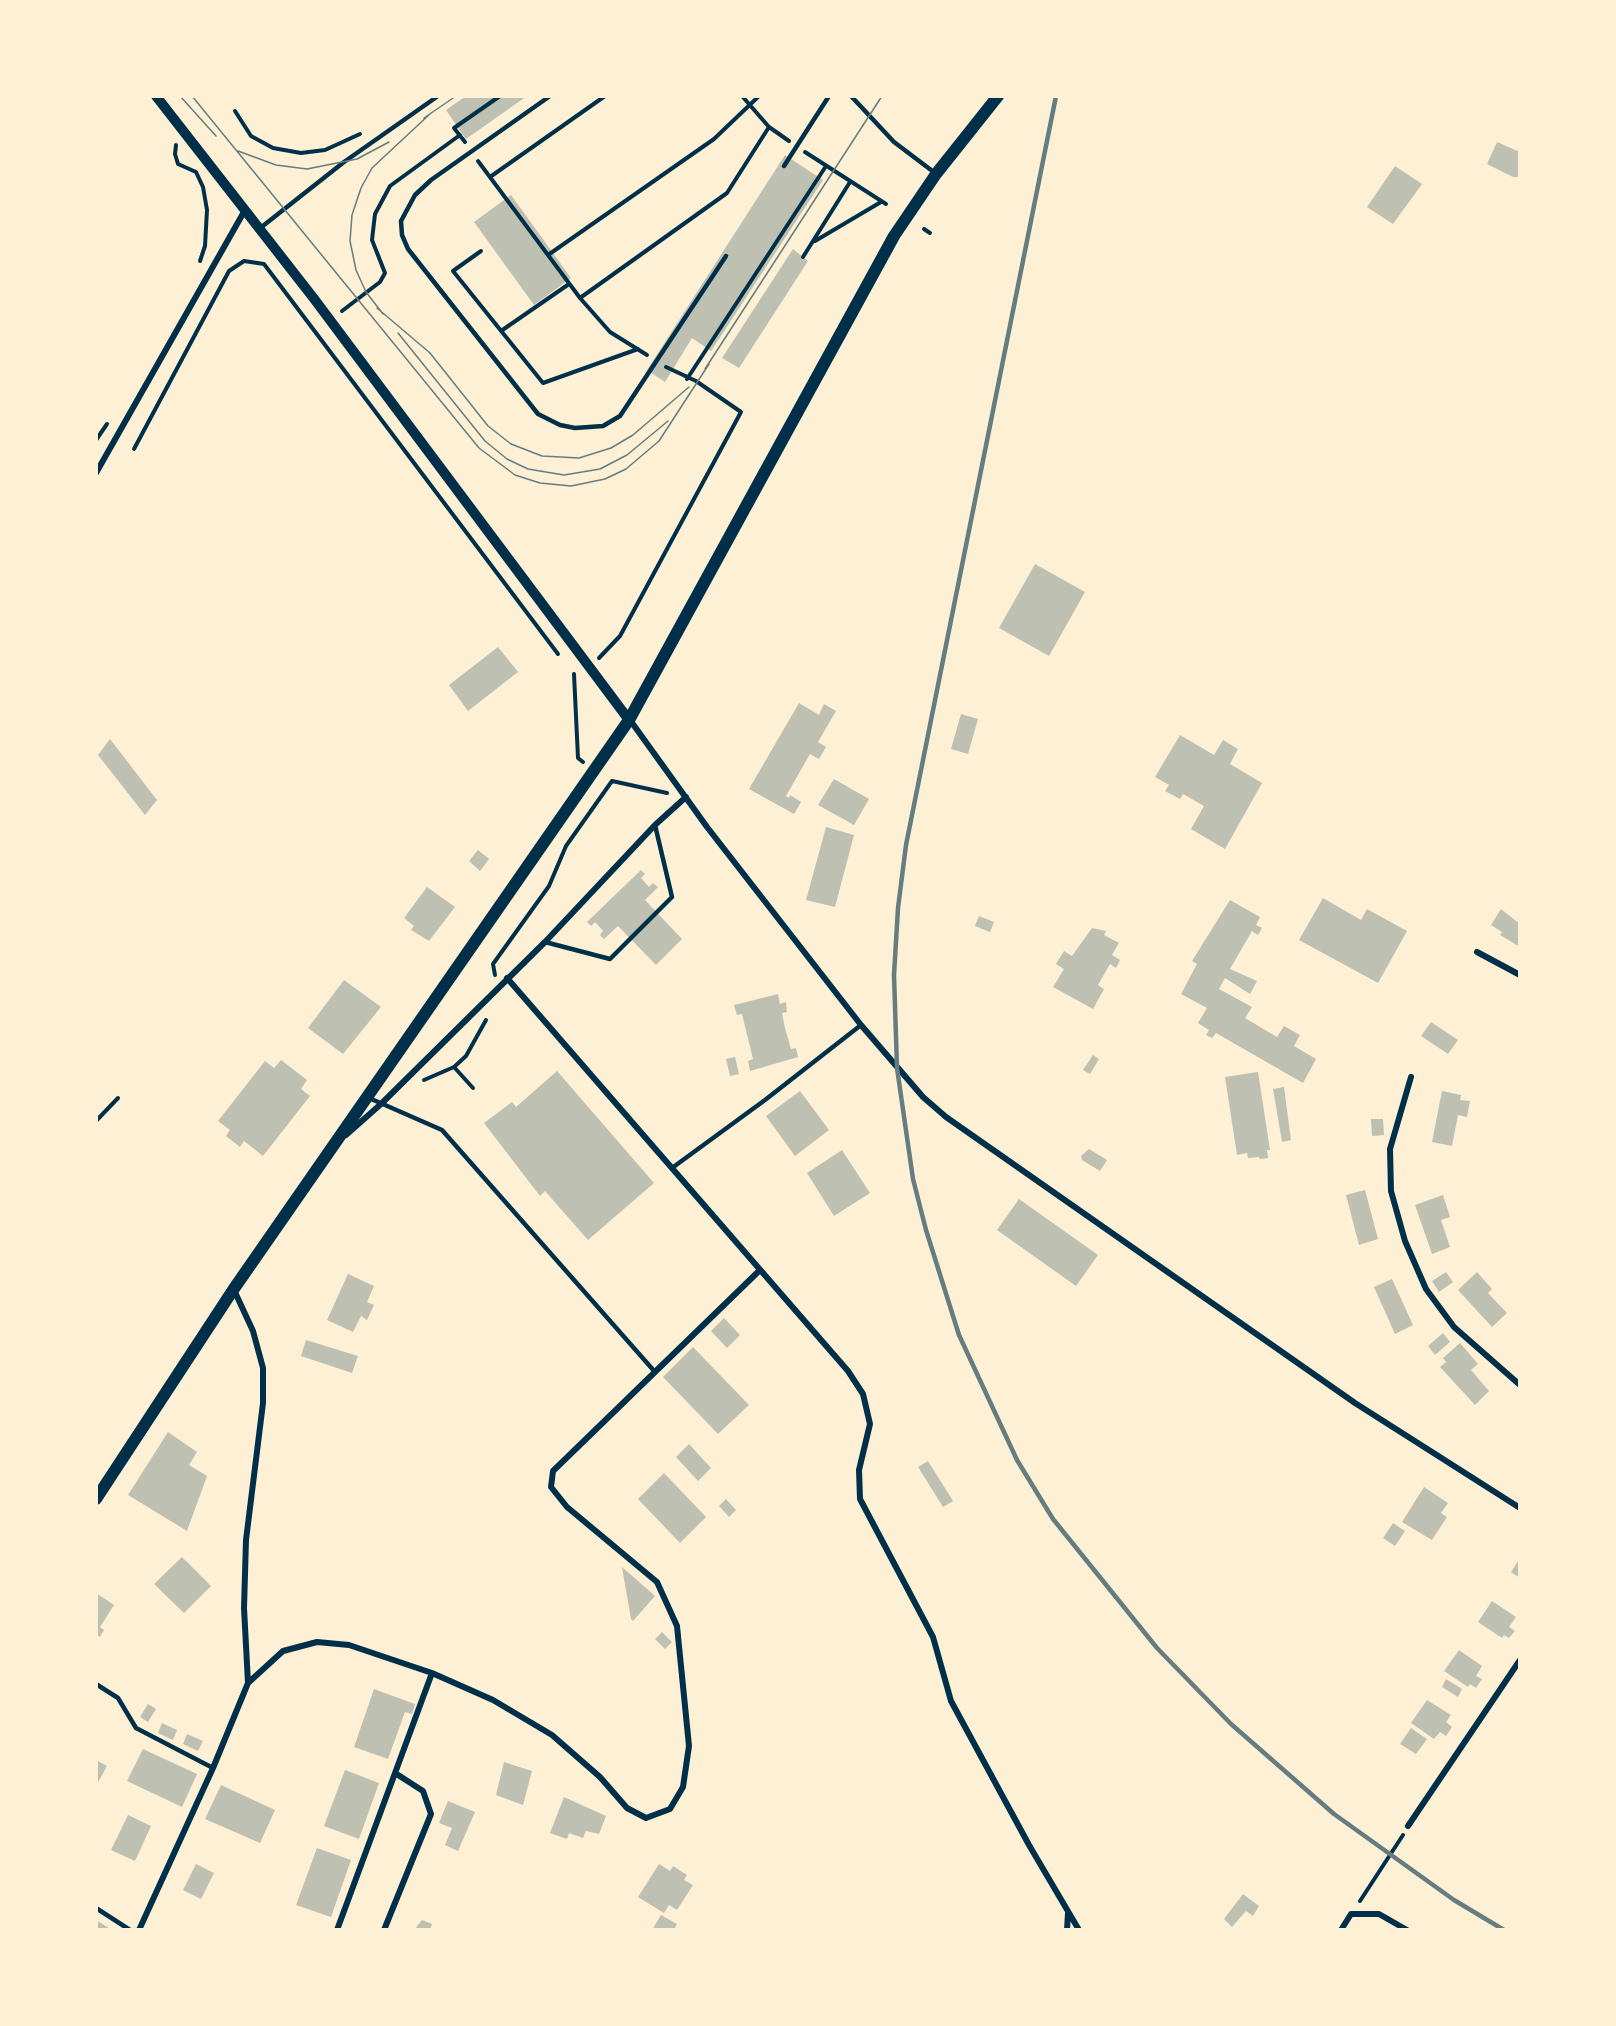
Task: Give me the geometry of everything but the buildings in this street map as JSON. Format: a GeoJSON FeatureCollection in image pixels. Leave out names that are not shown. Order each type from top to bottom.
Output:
{"type":"FeatureCollection","features":[{"type":"Feature","properties":{"kind":"main road"},"geometry":{"type":"LineString","coordinates":[[96,1499],[233,1290],[629,720],[888,246],[936,174],[998,96]]}},
{"type":"Feature","properties":{"kind":"street"},"geometry":{"type":"LineString","coordinates":[[156,96],[330,320],[686,797],[861,1025],[910,1083],[946,1117],[1355,1403],[1520,1508]]}},
{"type":"Feature","properties":{"kind":"street"},"geometry":{"type":"LineString","coordinates":[[96,473],[245,210]]}},
{"type":"Feature","properties":{"kind":"street"},"geometry":{"type":"LineString","coordinates":[[336,1143],[381,1104],[545,942],[655,825],[686,797]]}},
{"type":"Feature","properties":{"kind":"street"},"geometry":{"type":"LineString","coordinates":[[1477,952],[1520,975]]}},
{"type":"Feature","properties":{"kind":"street"},"geometry":{"type":"LineString","coordinates":[[507,978],[848,1371],[863,1394],[870,1424],[859,1470],[860,1499],[933,1636],[951,1701],[1002,1798],[1079,1930]]}},
{"type":"Feature","properties":{"kind":"street"},"geometry":{"type":"LineString","coordinates":[[1411,1077],[1390,1149],[1391,1191],[1405,1241],[1426,1289],[1454,1327],[1520,1385]]}},
{"type":"Feature","properties":{"kind":"street"},"geometry":{"type":"LineString","coordinates":[[139,1930],[213,1768],[248,1683],[282,1651],[317,1642],[349,1645],[432,1673],[493,1700],[552,1735],[600,1777],[627,1808],[646,1818],[670,1809],[683,1787],[689,1746],[677,1626],[657,1582],[567,1507],[551,1486],[553,1471],[760,1270]]}},
{"type":"Feature","properties":{"kind":"street"},"geometry":{"type":"LineString","coordinates":[[233,1290],[253,1331],[262,1368],[262,1403],[246,1540],[244,1608],[248,1683]]}},
{"type":"Feature","properties":{"kind":"street"},"geometry":{"type":"LineString","coordinates":[[1408,1826],[1520,1660]]}},
{"type":"Feature","properties":{"kind":"street"},"geometry":{"type":"LineString","coordinates":[[337,1930],[432,1673]]}},
{"type":"Feature","properties":{"kind":"street"},"geometry":{"type":"LineString","coordinates":[[384,1930],[431,1814],[423,1791],[395,1773]]}},
{"type":"Feature","properties":{"kind":"street"},"geometry":{"type":"LineString","coordinates":[[1067,1930],[1068,1911]]}},
{"type":"Feature","properties":{"kind":"street"},"geometry":{"type":"LineString","coordinates":[[1341,1930],[1351,1914],[1379,1914],[1407,1930]]}},
{"type":"Feature","properties":{"kind":"lane"},"geometry":{"type":"LineString","coordinates":[[259,229],[344,162],[438,96]]}},
{"type":"Feature","properties":{"kind":"lane"},"geometry":{"type":"LineString","coordinates":[[550,96],[431,180],[415,195],[401,221],[402,235],[408,249],[538,414],[554,423],[575,428],[591,429],[613,422],[620,416],[726,256]]}},
{"type":"Feature","properties":{"kind":"lane"},"geometry":{"type":"LineString","coordinates":[[784,166],[829,96]]}},
{"type":"Feature","properties":{"kind":"lane"},"geometry":{"type":"LineString","coordinates":[[851,96],[894,142],[936,174]]}},
{"type":"Feature","properties":{"kind":"lane"},"geometry":{"type":"LineString","coordinates":[[545,942],[610,959],[672,897],[655,825]]}},
{"type":"Feature","properties":{"kind":"lane"},"geometry":{"type":"LineString","coordinates":[[672,1168],[765,1100],[861,1025]]}},
{"type":"Feature","properties":{"kind":"lane"},"geometry":{"type":"LineString","coordinates":[[368,1097],[442,1130],[655,1372]]}},
{"type":"Feature","properties":{"kind":"lane"},"geometry":{"type":"LineString","coordinates":[[96,1684],[118,1698],[136,1728],[213,1768]]}},
{"type":"Feature","properties":{"kind":"lane"},"geometry":{"type":"LineString","coordinates":[[96,1908],[130,1930]]}},
{"type":"Feature","properties":{"kind":"path"},"geometry":{"type":"LineString","coordinates":[[500,96],[454,128],[569,284],[610,332],[687,379],[696,381],[741,412],[620,636]]}},
{"type":"Feature","properties":{"kind":"path"},"geometry":{"type":"LineString","coordinates":[[490,177],[605,96]]}},
{"type":"Feature","properties":{"kind":"path"},"geometry":{"type":"LineString","coordinates":[[742,96],[769,127],[884,203],[813,242]]}},
{"type":"Feature","properties":{"kind":"path"},"geometry":{"type":"LineString","coordinates":[[548,255],[714,139],[759,96]]}},
{"type":"Feature","properties":{"kind":"path"},"geometry":{"type":"LineString","coordinates":[[235,111],[250,136],[273,148],[301,153],[325,150],[369,128]]}},
{"type":"Feature","properties":{"kind":"path"},"geometry":{"type":"LineString","coordinates":[[580,298],[727,193],[769,127]]}},
{"type":"Feature","properties":{"kind":"path"},"geometry":{"type":"LineString","coordinates":[[183,128],[175,154],[178,164],[196,172],[203,187],[207,210],[205,246],[198,268]]}},
{"type":"Feature","properties":{"kind":"path"},"geometry":{"type":"LineString","coordinates":[[315,332],[380,282],[385,273],[372,240],[375,214],[390,186],[460,135]]}},
{"type":"Feature","properties":{"kind":"path"},"geometry":{"type":"LineString","coordinates":[[687,379],[826,166]]}},
{"type":"Feature","properties":{"kind":"path"},"geometry":{"type":"LineString","coordinates":[[803,257],[850,182]]}},
{"type":"Feature","properties":{"kind":"path"},"geometry":{"type":"LineString","coordinates":[[924,230],[930,233]]}},
{"type":"Feature","properties":{"kind":"path"},"geometry":{"type":"LineString","coordinates":[[482,250],[453,271],[543,383],[638,349]]}},
{"type":"Feature","properties":{"kind":"path"},"geometry":{"type":"LineString","coordinates":[[134,449],[229,271],[244,261],[264,264],[562,659]]}},
{"type":"Feature","properties":{"kind":"path"},"geometry":{"type":"LineString","coordinates":[[501,331],[569,284]]}},
{"type":"Feature","properties":{"kind":"path"},"geometry":{"type":"LineString","coordinates":[[96,440],[111,417]]}},
{"type":"Feature","properties":{"kind":"path"},"geometry":{"type":"LineString","coordinates":[[569,667],[575,675],[578,758],[612,781],[686,797]]}},
{"type":"Feature","properties":{"kind":"path"},"geometry":{"type":"LineString","coordinates":[[495,990],[493,964],[549,886],[566,846],[612,781]]}},
{"type":"Feature","properties":{"kind":"path"},"geometry":{"type":"LineString","coordinates":[[420,1081],[454,1067],[466,1056],[487,1018]]}},
{"type":"Feature","properties":{"kind":"path"},"geometry":{"type":"LineString","coordinates":[[454,1067],[472,1088]]}},
{"type":"Feature","properties":{"kind":"path"},"geometry":{"type":"LineString","coordinates":[[96,1121],[118,1098]]}},
{"type":"Feature","properties":{"kind":"path"},"geometry":{"type":"LineString","coordinates":[[1351,1914],[1391,1857],[1408,1826]]}},
{"type":"Feature","properties":{"kind":"tram line"},"geometry":{"type":"LineString","coordinates":[[180,96],[216,136]]}},
{"type":"Feature","properties":{"kind":"tram line"},"geometry":{"type":"LineString","coordinates":[[192,96],[479,448],[515,475],[540,483],[571,486],[605,479],[626,469],[659,441],[709,364]]}},
{"type":"Feature","properties":{"kind":"tram line"},"geometry":{"type":"LineString","coordinates":[[424,118],[456,96]]}},
{"type":"Feature","properties":{"kind":"tram line"},"geometry":{"type":"LineString","coordinates":[[705,369],[882,96]]}},
{"type":"Feature","properties":{"kind":"tram line"},"geometry":{"type":"LineString","coordinates":[[383,314],[366,292],[356,270],[350,241],[352,215],[361,188],[372,168],[431,113]]}},
{"type":"Feature","properties":{"kind":"tram line"},"geometry":{"type":"LineString","coordinates":[[238,151],[276,165],[307,169],[357,159],[389,142]]}},
{"type":"Feature","properties":{"kind":"tram line"},"geometry":{"type":"LineString","coordinates":[[377,308],[430,353],[488,426],[511,444],[542,456],[579,458],[611,448],[633,435],[689,387]]}},
{"type":"Feature","properties":{"kind":"tram line"},"geometry":{"type":"LineString","coordinates":[[398,333],[485,441],[507,459],[528,469],[564,475],[600,469],[627,455],[668,421]]}},
{"type":"Feature","properties":{"kind":"railway"},"geometry":{"type":"LineString","coordinates":[[1056,96],[906,845],[898,908],[894,975],[897,1068],[913,1179],[926,1230],[959,1335],[1017,1460],[1053,1519],[1157,1648],[1231,1724],[1334,1814],[1454,1900],[1504,1930]]}}]}
